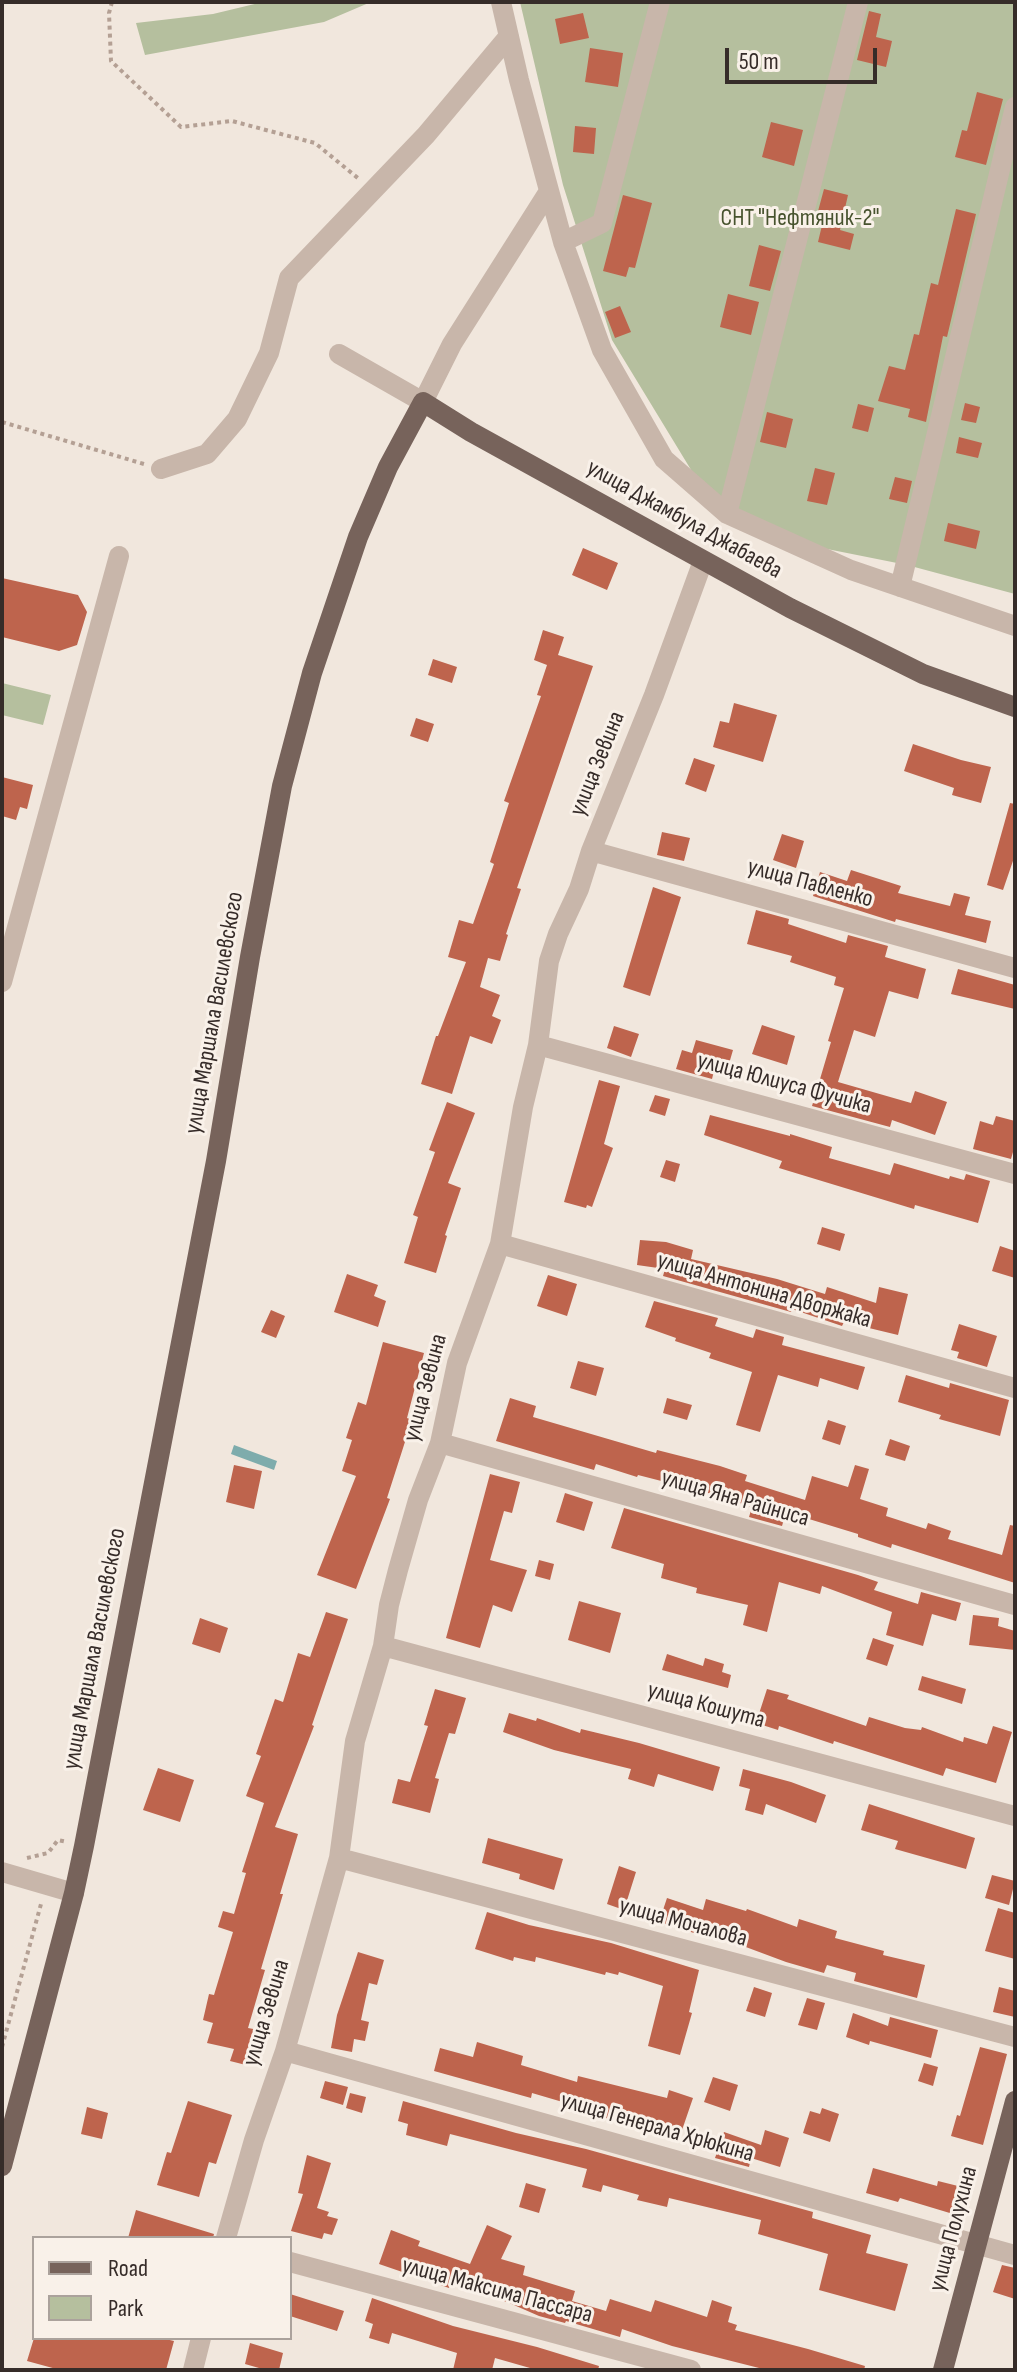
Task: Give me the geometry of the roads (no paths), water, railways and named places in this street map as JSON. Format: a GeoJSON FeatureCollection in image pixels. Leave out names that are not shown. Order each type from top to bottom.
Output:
{"type":"FeatureCollection","features":[{"type":"Feature","properties":{"kind":"main road","name":"улица Джамбула Джабаева"},"geometry":{"type":"LineString","coordinates":[[423,402],[471,432],[790,608],[923,674],[1015,707]]}},
{"type":"Feature","properties":{"kind":"main road","name":"улица Маршала Василевского"},"geometry":{"type":"LineString","coordinates":[[2,2166],[84,1846],[216,1161],[282,786],[312,673],[358,537],[388,467],[423,402]]}},
{"type":"Feature","properties":{"kind":"main road","name":"улица Полухина"},"geometry":{"type":"LineString","coordinates":[[943,2370],[1015,2101]]}},
{"type":"Feature","properties":{"kind":"street","name":"улица Джамбула Джабаева"},"geometry":{"type":"LineString","coordinates":[[501,2],[563,242],[602,350],[664,459],[727,514],[851,570],[1015,626]]}},
{"type":"Feature","properties":{"kind":"street"},"geometry":{"type":"LineString","coordinates":[[563,242],[602,223],[660,2]]}},
{"type":"Feature","properties":{"kind":"street"},"geometry":{"type":"LineString","coordinates":[[727,514],[858,2]]}},
{"type":"Feature","properties":{"kind":"street"},"geometry":{"type":"LineString","coordinates":[[161,469],[207,454],[237,419],[269,353],[289,278],[426,135],[509,36]]}},
{"type":"Feature","properties":{"kind":"street"},"geometry":{"type":"LineString","coordinates":[[900,587],[1015,107]]}},
{"type":"Feature","properties":{"kind":"street","name":"улица Маршала Василевского"},"geometry":{"type":"LineString","coordinates":[[423,402],[452,344],[549,191]]}},
{"type":"Feature","properties":{"kind":"street","name":"улица Джамбула Джабаева"},"geometry":{"type":"LineString","coordinates":[[339,354],[423,402]]}},
{"type":"Feature","properties":{"kind":"street"},"geometry":{"type":"LineString","coordinates":[[2,982],[119,556]]}},
{"type":"Feature","properties":{"kind":"street","name":"улица Зевина"},"geometry":{"type":"LineString","coordinates":[[227,2236],[254,2140],[285,2051],[339,1858],[355,1741],[383,1646],[401,1558],[418,1500],[440,1443],[457,1363],[500,1244],[523,1107],[538,1045],[549,961],[654,695],[703,561]]}},
{"type":"Feature","properties":{"kind":"street","name":"улица Павленко"},"geometry":{"type":"LineString","coordinates":[[591,851],[1015,968]]}},
{"type":"Feature","properties":{"kind":"street","name":"улица Юлиуса Фучика"},"geometry":{"type":"LineString","coordinates":[[538,1045],[1015,1174]]}},
{"type":"Feature","properties":{"kind":"street","name":"улица Антонина Дворжака"},"geometry":{"type":"LineString","coordinates":[[500,1244],[1015,1388]]}},
{"type":"Feature","properties":{"kind":"street","name":"улица Яна Райниса"},"geometry":{"type":"LineString","coordinates":[[440,1443],[1015,1605]]}},
{"type":"Feature","properties":{"kind":"street","name":"улица Кошута"},"geometry":{"type":"LineString","coordinates":[[383,1646],[1015,1816]]}},
{"type":"Feature","properties":{"kind":"street","name":"улица Мочалова"},"geometry":{"type":"LineString","coordinates":[[339,1858],[1015,2037]]}},
{"type":"Feature","properties":{"kind":"street"},"geometry":{"type":"LineString","coordinates":[[2,1872],[74,1893]]}},
{"type":"Feature","properties":{"kind":"street","name":"улица Генерала Хрюкина"},"geometry":{"type":"LineString","coordinates":[[285,2051],[1015,2255]]}},
{"type":"Feature","properties":{"kind":"street","name":"улица Максима Пассара"},"geometry":{"type":"LineString","coordinates":[[292,2263],[691,2370]]}},
{"type":"Feature","properties":{"kind":"street"},"geometry":{"type":"LineString","coordinates":[[193,2370],[200,2340]]}},
{"type":"Feature","properties":{"kind":"water"},"geometry":{"type":"Polygon","coordinates":[[[234,1445],[277,1461],[274,1470],[231,1454],[234,1445]]]}},
{"type":"Feature","properties":{"kind":"park label","name":"СНТ \"Нефтяник-2\""},"geometry":{"type":"Point","coordinates":[800,219]}}]}
